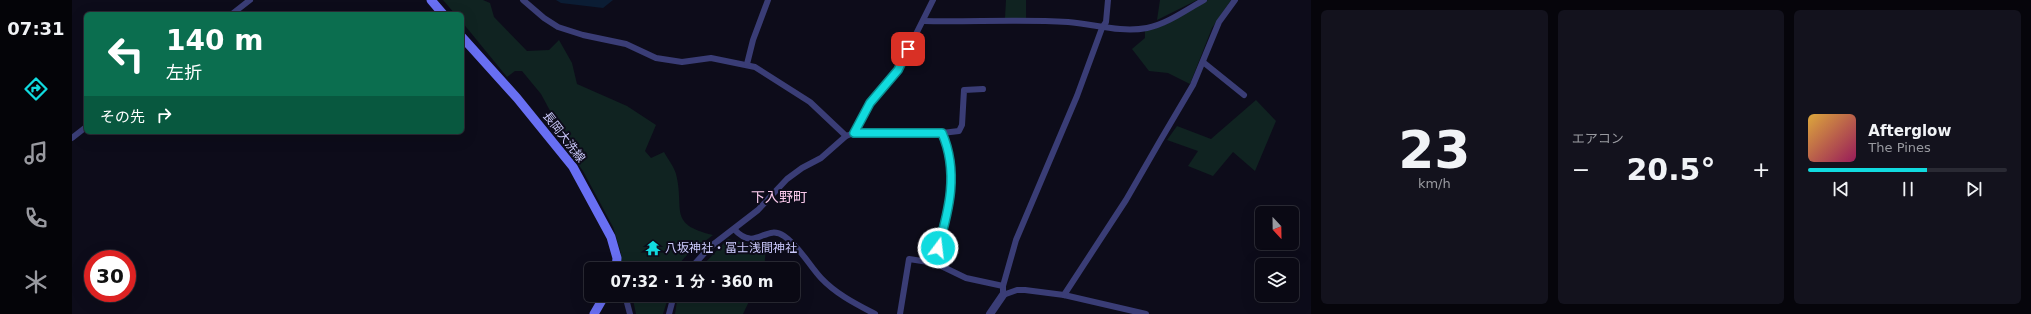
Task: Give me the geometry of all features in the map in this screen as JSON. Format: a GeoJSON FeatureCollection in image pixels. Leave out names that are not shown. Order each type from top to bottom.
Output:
{"type":"FeatureCollection","features":[{"type":"Feature","properties":{"kind":"main road"},"geometry":{"type":"LineString","coordinates":[[431,0],[440,12]]}},
{"type":"Feature","properties":{"kind":"main road","name":"長岡大洗線"},"geometry":{"type":"LineString","coordinates":[[464,39],[517,98],[573,167],[611,237],[617,262]]}},
{"type":"Feature","properties":{"kind":"main road"},"geometry":{"type":"LineString","coordinates":[[594,314],[601,302]]}},
{"type":"Feature","properties":{"kind":"street"},"geometry":{"type":"LineString","coordinates":[[523,0],[544,18],[558,26],[583,35],[626,44],[646,55],[656,58],[682,62],[711,58],[747,64],[768,75],[810,102],[846,136]]}},
{"type":"Feature","properties":{"kind":"street"},"geometry":{"type":"LineString","coordinates":[[747,64],[753,40],[768,0]]}},
{"type":"Feature","properties":{"kind":"street"},"geometry":{"type":"LineString","coordinates":[[854,133],[870,103],[898,70],[933,0]]}},
{"type":"Feature","properties":{"kind":"street"},"geometry":{"type":"LineString","coordinates":[[990,314],[1003,291],[1019,232],[1077,96],[1102,28],[1106,22],[1108,0]]}},
{"type":"Feature","properties":{"kind":"street"},"geometry":{"type":"LineString","coordinates":[[924,20],[954,22],[1002,20],[1070,22],[1102,28],[1147,28],[1164,22],[1204,0]]}},
{"type":"Feature","properties":{"kind":"street"},"geometry":{"type":"LineString","coordinates":[[1064,295],[1126,200],[1193,85],[1219,22],[1235,0]]}},
{"type":"Feature","properties":{"kind":"street"},"geometry":{"type":"LineString","coordinates":[[234,12],[247,2]]}},
{"type":"Feature","properties":{"kind":"street"},"geometry":{"type":"LineString","coordinates":[[1203,62],[1244,95]]}},
{"type":"Feature","properties":{"kind":"street"},"geometry":{"type":"LineString","coordinates":[[696,262],[710,247],[758,210],[790,176],[821,158],[846,136],[854,133],[942,133],[959,131],[961,129],[964,90],[983,89]]}},
{"type":"Feature","properties":{"kind":"street"},"geometry":{"type":"LineString","coordinates":[[72,138],[84,129]]}},
{"type":"Feature","properties":{"kind":"street"},"geometry":{"type":"LineString","coordinates":[[935,263],[950,205],[952,188],[947,144],[942,133]]}},
{"type":"Feature","properties":{"kind":"street"},"geometry":{"type":"LineString","coordinates":[[734,229],[741,237],[747,239],[771,233],[783,235],[833,289],[875,314]]}},
{"type":"Feature","properties":{"kind":"street"},"geometry":{"type":"LineString","coordinates":[[900,314],[909,259],[935,263],[966,278],[1003,291],[1026,290],[1064,295],[1146,314]]}},
{"type":"Feature","properties":{"kind":"street"},"geometry":{"type":"LineString","coordinates":[[627,302],[630,314]]}},
{"type":"Feature","properties":{"kind":"street"},"geometry":{"type":"LineString","coordinates":[[669,314],[672,302]]}},
{"type":"Feature","properties":{"kind":"green space"},"geometry":{"type":"Polygon","coordinates":[[[443,0],[483,0],[490,3],[494,17],[527,51],[549,50],[559,40],[572,63],[577,84],[627,106],[656,125],[645,151],[651,158],[664,152],[676,174],[683,220],[689,226],[699,231],[713,235],[688,254],[681,262],[621,262],[621,253],[613,227],[583,171],[553,130],[554,118],[541,94],[522,71],[515,71],[507,77],[464,24],[464,12],[453,12],[443,0]]]}},
{"type":"Feature","properties":{"kind":"green space"},"geometry":{"type":"Polygon","coordinates":[[[1006,0],[1026,0],[1026,18],[1005,18],[1006,0]]]}},
{"type":"Feature","properties":{"kind":"green space"},"geometry":{"type":"Polygon","coordinates":[[[1160,0],[1197,0],[1157,20],[1160,0]]]}},
{"type":"Feature","properties":{"kind":"green space"},"geometry":{"type":"Polygon","coordinates":[[[1208,0],[1231,0],[1212,28],[1190,84],[1168,73],[1149,71],[1132,49],[1145,38],[1145,31],[1167,24],[1208,0]]]}},
{"type":"Feature","properties":{"kind":"green space"},"geometry":{"type":"Polygon","coordinates":[[[1256,100],[1276,121],[1255,171],[1233,152],[1213,176],[1188,166],[1198,151],[1167,140],[1177,126],[1211,139],[1256,100]]]}},
{"type":"Feature","properties":{"kind":"green space"},"geometry":{"type":"Polygon","coordinates":[[[728,239],[766,248],[765,262],[706,262],[728,239]]]}},
{"type":"Feature","properties":{"kind":"green space"},"geometry":{"type":"Polygon","coordinates":[[[633,302],[667,302],[663,314],[636,314],[633,302]]]}},
{"type":"Feature","properties":{"kind":"green space"},"geometry":{"type":"Polygon","coordinates":[[[677,302],[749,302],[743,314],[675,314],[677,302]]]}},
{"type":"Feature","properties":{"kind":"water"},"geometry":{"type":"Polygon","coordinates":[[[556,0],[613,0],[603,8],[561,3],[556,0]]]}},
{"type":"Feature","properties":{"kind":"place","name":"八坂神社・冨士浅間神社"},"geometry":{"type":"Point","coordinates":[653,248]}},
{"type":"Feature","properties":{"kind":"district","name":"下入野町"},"geometry":{"type":"Point","coordinates":[779,197]}},
{"type":"Feature","properties":{"kind":"route"},"geometry":{"type":"LineString","coordinates":[[908,49],[898,70],[890,82],[870,103],[854,133],[942,133],[947,144],[952,188],[950,205],[938,248]]}}]}
